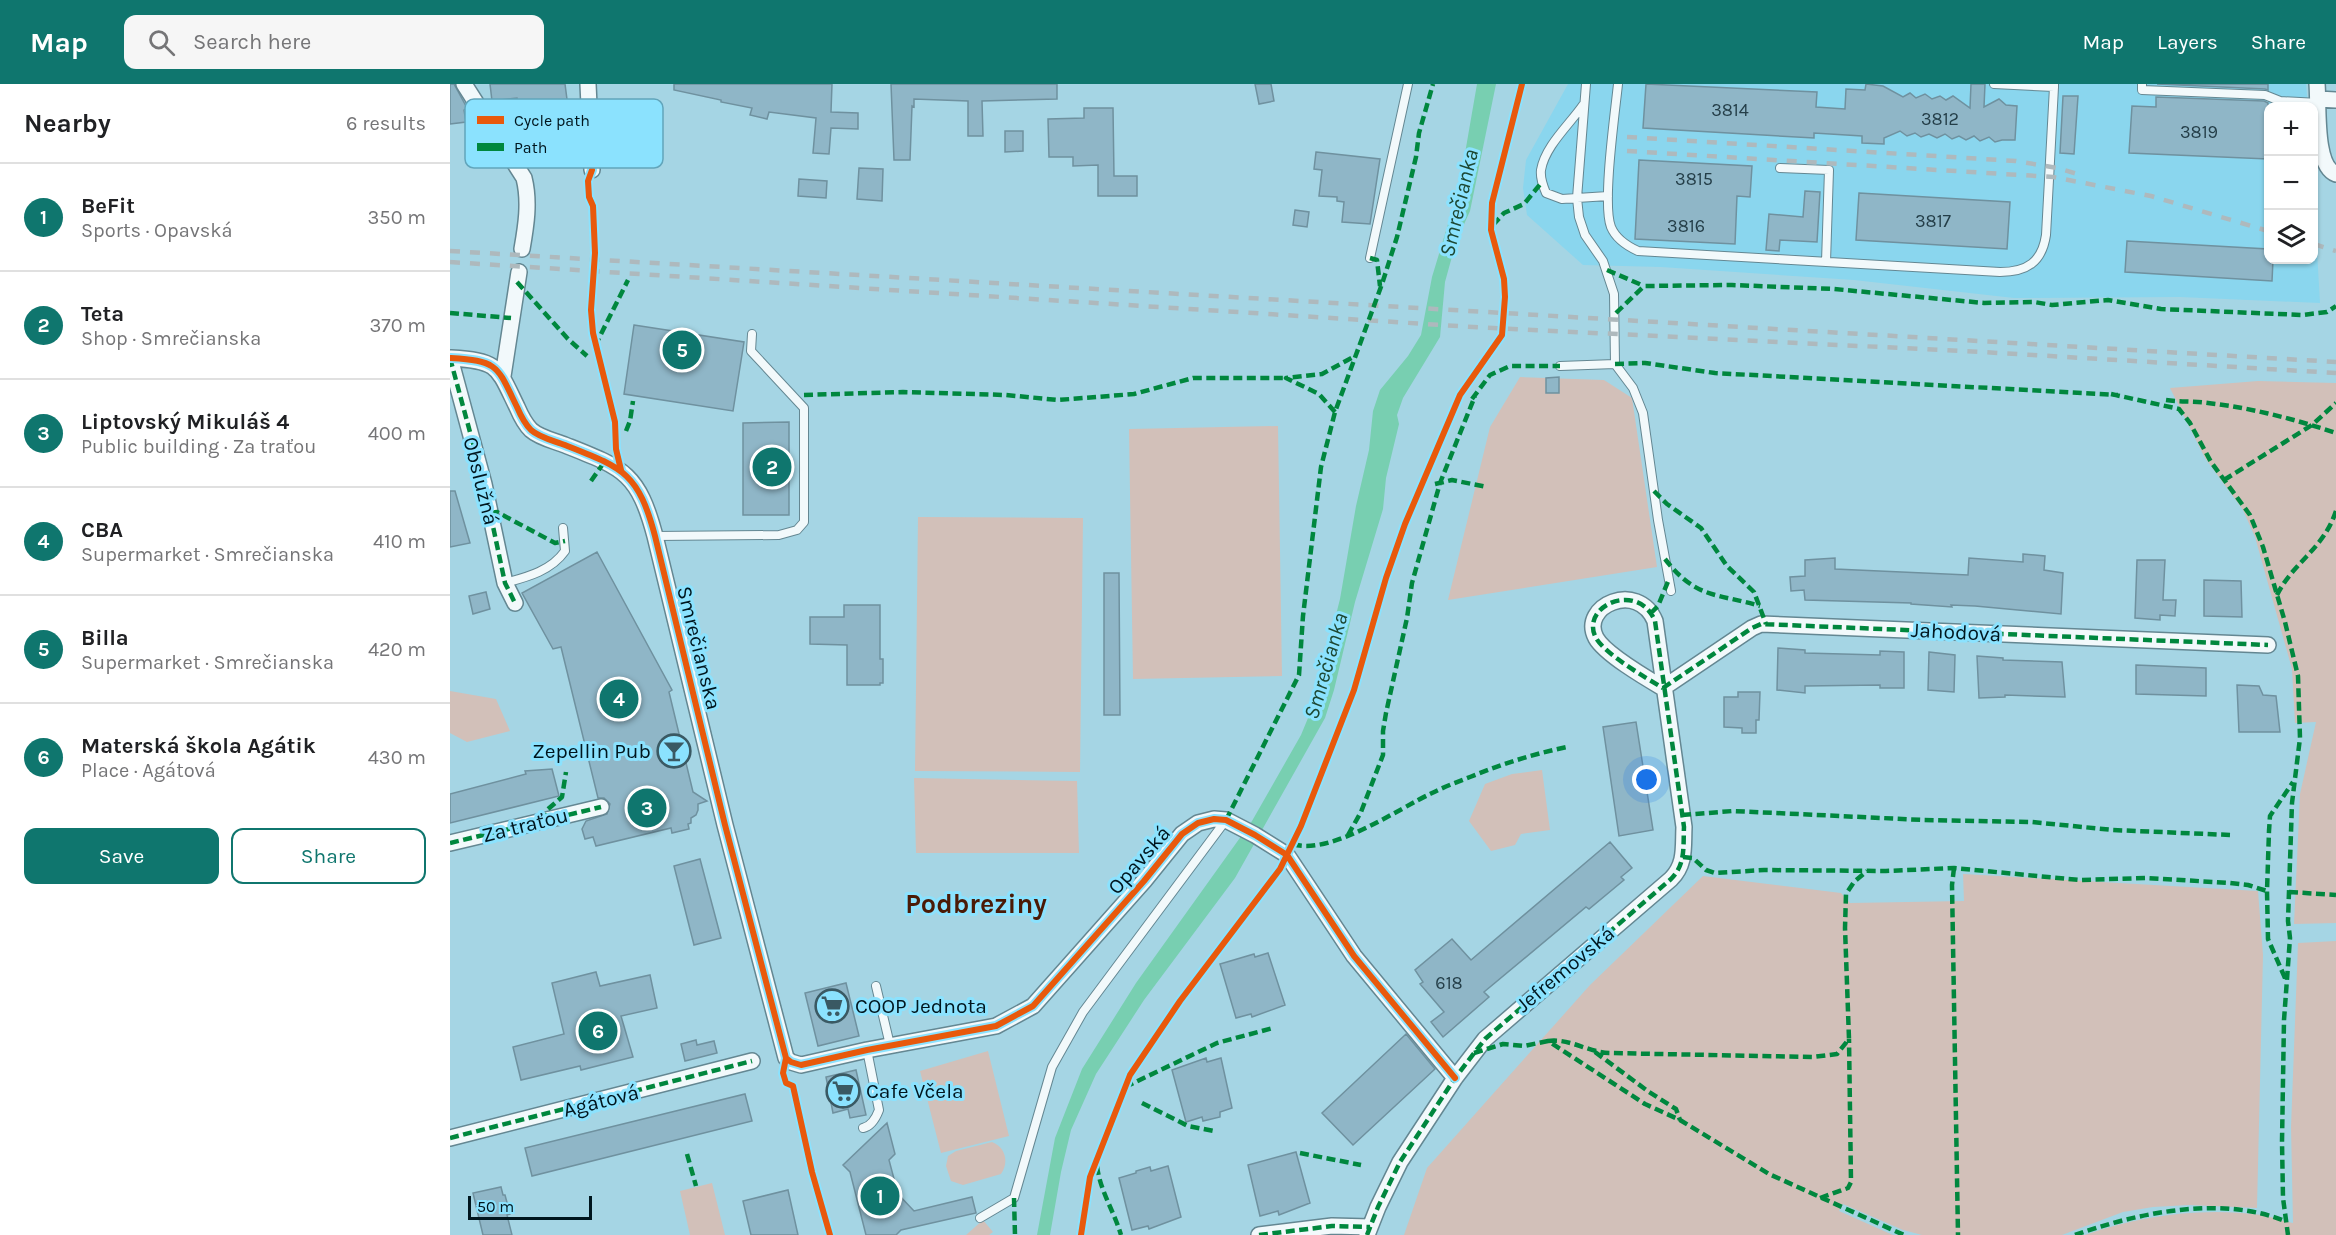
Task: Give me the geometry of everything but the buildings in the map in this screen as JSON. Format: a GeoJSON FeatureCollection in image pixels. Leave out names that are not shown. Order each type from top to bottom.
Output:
{"type":"FeatureCollection","features":[{"type":"Feature","properties":{"kind":"street"},"geometry":{"type":"LineString","coordinates":[[464,84],[474,99]]}},
{"type":"Feature","properties":{"kind":"street"},"geometry":{"type":"LineString","coordinates":[[588,84],[589,99]]}},
{"type":"Feature","properties":{"kind":"street"},"geometry":{"type":"LineString","coordinates":[[2333,173],[2322,154],[2318,95],[2336,100]]}},
{"type":"Feature","properties":{"kind":"street"},"geometry":{"type":"LineString","coordinates":[[518,168],[524,178],[526,188],[527,224],[522,249]]}},
{"type":"Feature","properties":{"kind":"street"},"geometry":{"type":"LineString","coordinates":[[503,376],[519,272]]}},
{"type":"Feature","properties":{"kind":"street"},"geometry":{"type":"LineString","coordinates":[[450,358],[483,361],[497,369],[503,376]]}},
{"type":"Feature","properties":{"kind":"street","name":"Obslužná"},"geometry":{"type":"LineString","coordinates":[[450,358],[484,484],[505,583],[515,603]]}},
{"type":"Feature","properties":{"kind":"street","name":"Smrečianska"},"geometry":{"type":"LineString","coordinates":[[503,376],[518,409],[532,431],[621,470],[633,483],[644,502],[655,536],[783,1051]]}},
{"type":"Feature","properties":{"kind":"street","name":"Jefremovská"},"geometry":{"type":"LineString","coordinates":[[1368,1231],[1400,1162],[1455,1078],[1495,1029],[1671,879],[1681,866],[1684,827],[1656,630],[1651,613],[1639,602],[1630,599],[1601,608],[1593,623],[1597,639],[1641,675],[1663,688]]}},
{"type":"Feature","properties":{"kind":"street","name":"Jahodová"},"geometry":{"type":"LineString","coordinates":[[1663,688],[1761,624],[2268,645]]}},
{"type":"Feature","properties":{"kind":"street","name":"Za traťou"},"geometry":{"type":"LineString","coordinates":[[450,843],[600,807]]}},
{"type":"Feature","properties":{"kind":"street","name":"Opavská"},"geometry":{"type":"LineString","coordinates":[[783,1051],[790,1062],[801,1065],[890,1045],[996,1026],[1025,1011],[1033,1006],[1144,881],[1182,834],[1198,824],[1214,819],[1226,820]]}},
{"type":"Feature","properties":{"kind":"street"},"geometry":{"type":"LineString","coordinates":[[1226,820],[1287,855],[1354,956],[1455,1078]]}},
{"type":"Feature","properties":{"kind":"street","name":"Agátová"},"geometry":{"type":"LineString","coordinates":[[450,1138],[752,1061]]}},
{"type":"Feature","properties":{"kind":"street"},"geometry":{"type":"LineString","coordinates":[[1259,1235],[1332,1226],[1368,1231]]}},
{"type":"Feature","properties":{"kind":"lane"},"geometry":{"type":"LineString","coordinates":[[1370,258],[1408,84]]}},
{"type":"Feature","properties":{"kind":"lane"},"geometry":{"type":"LineString","coordinates":[[1586,84],[1577,198],[1579,217],[1585,235],[1603,261],[1614,294],[1615,364],[1633,388],[1643,413],[1658,520],[1671,591]]}},
{"type":"Feature","properties":{"kind":"lane"},"geometry":{"type":"LineString","coordinates":[[1618,84],[1608,196],[1611,227],[1623,242],[1638,251],[2000,272],[2020,270],[2034,262],[2043,250],[2046,235],[2054,85],[1994,84]]}},
{"type":"Feature","properties":{"kind":"lane"},"geometry":{"type":"LineString","coordinates":[[2142,84],[2142,90],[2265,95],[2280,101],[2318,95]]}},
{"type":"Feature","properties":{"kind":"lane"},"geometry":{"type":"LineString","coordinates":[[1583,105],[1549,151],[1541,170],[1546,194],[1562,199],[1608,196]]}},
{"type":"Feature","properties":{"kind":"lane"},"geometry":{"type":"LineString","coordinates":[[1780,168],[1829,170],[1826,262]]}},
{"type":"Feature","properties":{"kind":"lane"},"geometry":{"type":"LineString","coordinates":[[655,536],[779,535],[796,530],[804,522],[804,408],[751,351],[752,334]]}},
{"type":"Feature","properties":{"kind":"lane"},"geometry":{"type":"LineString","coordinates":[[1560,366],[1615,364]]}},
{"type":"Feature","properties":{"kind":"lane"},"geometry":{"type":"LineString","coordinates":[[505,583],[537,574],[559,559],[565,551],[563,528]]}},
{"type":"Feature","properties":{"kind":"lane"},"geometry":{"type":"LineString","coordinates":[[980,1218],[1014,1198],[1052,1067],[1083,1012],[1226,820]]}},
{"type":"Feature","properties":{"kind":"lane"},"geometry":{"type":"LineString","coordinates":[[876,986],[890,1045]]}},
{"type":"Feature","properties":{"kind":"lane"},"geometry":{"type":"LineString","coordinates":[[863,1128],[876,1118],[879,1110],[867,1050]]}},
{"type":"Feature","properties":{"kind":"shaded area"},"geometry":{"type":"Polygon","coordinates":[[[1568,84],[2306,84],[2308,102],[2264,102],[2264,264],[2318,264],[2320,303],[2180,297],[2014,298],[1854,280],[1661,267],[1583,265],[1527,215],[1523,188],[1526,160],[1568,84]]]}},
{"type":"Feature","properties":{"kind":"shaded area"},"geometry":{"type":"Polygon","coordinates":[[[1520,377],[1604,380],[1632,398],[1657,567],[1448,600],[1490,427],[1520,377]]]}},
{"type":"Feature","properties":{"kind":"shaded area"},"geometry":{"type":"Polygon","coordinates":[[[2258,381],[2336,383],[2336,923],[2294,924],[2300,794],[2316,722],[2295,723],[2292,669],[2255,537],[2243,510],[2205,458],[2170,388],[2258,381]]]}},
{"type":"Feature","properties":{"kind":"shaded area"},"geometry":{"type":"Polygon","coordinates":[[[1278,426],[1282,676],[1133,679],[1129,429],[1278,426]]]}},
{"type":"Feature","properties":{"kind":"shaded area"},"geometry":{"type":"Polygon","coordinates":[[[918,517],[1083,518],[1080,772],[915,771],[918,517]]]}},
{"type":"Feature","properties":{"kind":"shaded area"},"geometry":{"type":"Polygon","coordinates":[[[450,691],[496,699],[510,731],[467,742],[450,733],[450,691]]]}},
{"type":"Feature","properties":{"kind":"shaded area"},"geometry":{"type":"Polygon","coordinates":[[[1542,770],[1550,830],[1521,834],[1515,845],[1491,851],[1469,821],[1485,784],[1512,774],[1542,770]]]}},
{"type":"Feature","properties":{"kind":"shaded area"},"geometry":{"type":"Polygon","coordinates":[[[914,778],[1077,781],[1079,853],[916,853],[914,778]]]}},
{"type":"Feature","properties":{"kind":"shaded area"},"geometry":{"type":"Polygon","coordinates":[[[1963,874],[2258,891],[2263,955],[2257,1208],[2189,1205],[2153,1207],[2123,1212],[2062,1235],[1922,1235],[1903,1230],[1843,1204],[1844,1202],[1839,1211],[1893,1235],[1404,1235],[1427,1168],[1590,985],[1703,876],[1841,893],[1850,903],[1964,901],[1963,874]]]}},
{"type":"Feature","properties":{"kind":"shaded area"},"geometry":{"type":"Polygon","coordinates":[[[2336,941],[2336,1235],[2085,1235],[2128,1222],[2172,1214],[2239,1213],[2262,1215],[2293,1223],[2291,1127],[2298,943],[2336,941]]]}},
{"type":"Feature","properties":{"kind":"shaded area"},"geometry":{"type":"Polygon","coordinates":[[[988,1051],[1009,1136],[941,1153],[920,1071],[988,1051]]]}},
{"type":"Feature","properties":{"kind":"shaded area"},"geometry":{"type":"Polygon","coordinates":[[[992,1142],[997,1144],[1005,1156],[1005,1165],[1001,1174],[963,1185],[951,1181],[946,1166],[948,1156],[956,1151],[992,1142]]]}},
{"type":"Feature","properties":{"kind":"shaded area"},"geometry":{"type":"Polygon","coordinates":[[[712,1183],[725,1235],[690,1235],[680,1191],[712,1183]]]}},
{"type":"Feature","properties":{"kind":"shaded area"},"geometry":{"type":"Polygon","coordinates":[[[983,1220],[993,1232],[989,1235],[966,1235],[983,1220]]]}},
{"type":"Feature","properties":{"kind":"water","name":"Smrečianka"},"geometry":{"type":"Polygon","coordinates":[[[1477,84],[1496,84],[1470,211],[1456,242],[1445,282],[1440,337],[1403,398],[1397,415],[1399,424],[1386,478],[1383,509],[1355,602],[1325,718],[1235,878],[1144,1000],[1096,1074],[1071,1130],[1050,1235],[1037,1235],[1055,1138],[1082,1069],[1136,983],[1252,821],[1301,735],[1313,706],[1340,599],[1356,506],[1369,450],[1373,411],[1380,390],[1408,356],[1421,335],[1432,277],[1459,188],[1477,84]]]}},
{"type":"Feature","properties":{"kind":"railway"},"geometry":{"type":"LineString","coordinates":[[1627,137],[2016,161],[2081,175]]}},
{"type":"Feature","properties":{"kind":"railway"},"geometry":{"type":"LineString","coordinates":[[1627,151],[2053,177],[2151,196],[2264,230]]}},
{"type":"Feature","properties":{"kind":"railway"},"geometry":{"type":"LineString","coordinates":[[2318,245],[2336,251]]}},
{"type":"Feature","properties":{"kind":"railway"},"geometry":{"type":"LineString","coordinates":[[450,251],[2336,362]]}},
{"type":"Feature","properties":{"kind":"railway"},"geometry":{"type":"LineString","coordinates":[[450,262],[1473,327],[1982,352],[2336,373]]}},
{"type":"Feature","properties":{"kind":"marked path"},"geometry":{"type":"LineString","coordinates":[[1226,820],[1299,675],[1303,616],[1321,467],[1335,412],[1397,237],[1416,157],[1419,133],[1433,84]]}},
{"type":"Feature","properties":{"kind":"marked path"},"geometry":{"type":"LineString","coordinates":[[1493,225],[1504,213],[1524,204],[1542,182]]}},
{"type":"Feature","properties":{"kind":"marked path"},"geometry":{"type":"LineString","coordinates":[[1370,258],[1377,260],[1380,286]]}},
{"type":"Feature","properties":{"kind":"marked path"},"geometry":{"type":"LineString","coordinates":[[1607,270],[1644,286]]}},
{"type":"Feature","properties":{"kind":"marked path"},"geometry":{"type":"LineString","coordinates":[[595,346],[628,280]]}},
{"type":"Feature","properties":{"kind":"marked path"},"geometry":{"type":"LineString","coordinates":[[517,282],[568,339],[587,356]]}},
{"type":"Feature","properties":{"kind":"marked path"},"geometry":{"type":"LineString","coordinates":[[1616,313],[1644,286],[1732,285],[1834,289],[1984,303],[2034,302],[2052,305],[2108,300],[2161,309],[2302,315],[2327,312],[2336,306]]}},
{"type":"Feature","properties":{"kind":"marked path"},"geometry":{"type":"LineString","coordinates":[[450,313],[511,318]]}},
{"type":"Feature","properties":{"kind":"marked path"},"geometry":{"type":"LineString","coordinates":[[1335,412],[1319,394],[1286,378],[1322,374],[1355,356]]}},
{"type":"Feature","properties":{"kind":"marked path"},"geometry":{"type":"LineString","coordinates":[[450,358],[484,484],[505,583],[515,603]]}},
{"type":"Feature","properties":{"kind":"marked path"},"geometry":{"type":"LineString","coordinates":[[1615,364],[1645,363],[1715,373],[2118,395]]}},
{"type":"Feature","properties":{"kind":"marked path"},"geometry":{"type":"LineString","coordinates":[[1472,399],[1490,375],[1510,366],[1560,366]]}},
{"type":"Feature","properties":{"kind":"marked path"},"geometry":{"type":"LineString","coordinates":[[804,395],[903,392],[1006,395],[1058,400],[1134,394],[1193,378],[1286,378]]}},
{"type":"Feature","properties":{"kind":"marked path"},"geometry":{"type":"LineString","coordinates":[[2111,394],[2179,409],[2190,423],[2211,462],[2250,515],[2263,547],[2298,676],[2300,738],[2292,803],[2288,921],[2290,938],[2284,1020],[2283,1198],[2288,1235]]}},
{"type":"Feature","properties":{"kind":"marked path"},"geometry":{"type":"LineString","coordinates":[[1348,835],[1361,812],[1383,755],[1386,713],[1407,618],[1412,583],[1440,483],[1475,396]]}},
{"type":"Feature","properties":{"kind":"marked path"},"geometry":{"type":"LineString","coordinates":[[2166,400],[2203,402],[2257,411],[2336,433]]}},
{"type":"Feature","properties":{"kind":"marked path"},"geometry":{"type":"LineString","coordinates":[[626,431],[633,401]]}},
{"type":"Feature","properties":{"kind":"marked path"},"geometry":{"type":"LineString","coordinates":[[2224,480],[2312,425],[2336,403]]}},
{"type":"Feature","properties":{"kind":"marked path"},"geometry":{"type":"LineString","coordinates":[[591,481],[605,461]]}},
{"type":"Feature","properties":{"kind":"marked path"},"geometry":{"type":"LineString","coordinates":[[1435,484],[1452,480],[1487,487]]}},
{"type":"Feature","properties":{"kind":"marked path"},"geometry":{"type":"LineString","coordinates":[[1654,491],[1667,504],[1701,528],[1727,566],[1754,592],[1766,624]]}},
{"type":"Feature","properties":{"kind":"marked path"},"geometry":{"type":"LineString","coordinates":[[2277,595],[2284,583],[2324,536],[2336,511]]}},
{"type":"Feature","properties":{"kind":"marked path"},"geometry":{"type":"LineString","coordinates":[[490,513],[497,512],[555,543],[565,541]]}},
{"type":"Feature","properties":{"kind":"marked path"},"geometry":{"type":"LineString","coordinates":[[1665,559],[1676,572],[1697,588],[1760,606]]}},
{"type":"Feature","properties":{"kind":"marked path"},"geometry":{"type":"LineString","coordinates":[[1651,613],[1658,606],[1669,579]]}},
{"type":"Feature","properties":{"kind":"marked path"},"geometry":{"type":"LineString","coordinates":[[1367,1235],[1400,1162],[1455,1078],[1485,1039],[1671,879],[1679,867],[1683,855],[1684,827],[1655,621],[1647,609],[1636,602],[1624,600],[1613,602],[1603,608],[1596,616],[1593,626],[1596,638],[1617,658],[1663,688]]}},
{"type":"Feature","properties":{"kind":"marked path"},"geometry":{"type":"LineString","coordinates":[[1663,688],[1761,624],[2268,645]]}},
{"type":"Feature","properties":{"kind":"marked path"},"geometry":{"type":"LineString","coordinates":[[1293,844],[1308,846],[1344,837],[1451,785],[1518,760],[1567,747]]}},
{"type":"Feature","properties":{"kind":"marked path"},"geometry":{"type":"LineString","coordinates":[[542,821],[547,810],[562,797],[566,772]]}},
{"type":"Feature","properties":{"kind":"marked path"},"geometry":{"type":"LineString","coordinates":[[2285,978],[2268,939],[2269,831],[2270,816],[2293,782]]}},
{"type":"Feature","properties":{"kind":"marked path"},"geometry":{"type":"LineString","coordinates":[[450,843],[601,807]]}},
{"type":"Feature","properties":{"kind":"marked path"},"geometry":{"type":"LineString","coordinates":[[1682,815],[1733,811],[1924,820],[2032,822],[2113,830],[2230,835]]}},
{"type":"Feature","properties":{"kind":"marked path"},"geometry":{"type":"LineString","coordinates":[[1683,857],[1693,858],[1706,870],[1715,873],[1764,870],[1886,871],[1954,868],[2079,880],[2147,878],[2230,883],[2248,885],[2267,891]]}},
{"type":"Feature","properties":{"kind":"marked path"},"geometry":{"type":"LineString","coordinates":[[1954,868],[1952,885],[1958,1235]]}},
{"type":"Feature","properties":{"kind":"marked path"},"geometry":{"type":"LineString","coordinates":[[1548,1041],[1563,1041],[1609,1053],[1813,1057],[1837,1054],[1849,1039],[1846,894],[1854,882],[1867,871]]}},
{"type":"Feature","properties":{"kind":"marked path"},"geometry":{"type":"LineString","coordinates":[[2289,892],[2336,895]]}},
{"type":"Feature","properties":{"kind":"marked path"},"geometry":{"type":"LineString","coordinates":[[1125,1087],[1217,1043],[1273,1028]]}},
{"type":"Feature","properties":{"kind":"marked path"},"geometry":{"type":"LineString","coordinates":[[1820,1198],[1848,1188],[1851,1182],[1849,1039]]}},
{"type":"Feature","properties":{"kind":"marked path"},"geometry":{"type":"LineString","coordinates":[[1474,1053],[1503,1044],[1524,1046],[1548,1041],[1645,1104],[1680,1120],[1769,1174],[1904,1235]]}},
{"type":"Feature","properties":{"kind":"marked path"},"geometry":{"type":"LineString","coordinates":[[1595,1052],[1676,1109],[1680,1120]]}},
{"type":"Feature","properties":{"kind":"marked path"},"geometry":{"type":"LineString","coordinates":[[450,1138],[752,1061]]}},
{"type":"Feature","properties":{"kind":"marked path"},"geometry":{"type":"LineString","coordinates":[[1142,1103],[1188,1126],[1214,1131]]}},
{"type":"Feature","properties":{"kind":"marked path"},"geometry":{"type":"LineString","coordinates":[[1300,1153],[1361,1165]]}},
{"type":"Feature","properties":{"kind":"marked path"},"geometry":{"type":"LineString","coordinates":[[687,1154],[696,1186]]}},
{"type":"Feature","properties":{"kind":"marked path"},"geometry":{"type":"LineString","coordinates":[[1097,1166],[1101,1184],[1121,1235]]}},
{"type":"Feature","properties":{"kind":"marked path"},"geometry":{"type":"LineString","coordinates":[[1014,1198],[1015,1235]]}},
{"type":"Feature","properties":{"kind":"marked path"},"geometry":{"type":"LineString","coordinates":[[2075,1235],[2152,1214],[2207,1208],[2260,1213],[2285,1221]]}},
{"type":"Feature","properties":{"kind":"marked path"},"geometry":{"type":"LineString","coordinates":[[1259,1235],[1332,1226],[1370,1227]]}},
{"type":"Feature","properties":{"kind":"cycle path"},"geometry":{"type":"LineString","coordinates":[[1081,1235],[1090,1177],[1130,1075],[1180,1001],[1280,869],[1301,826],[1354,690],[1386,578],[1405,524],[1460,395],[1502,335],[1504,279],[1491,230],[1492,203],[1522,84]]}},
{"type":"Feature","properties":{"kind":"cycle path"},"geometry":{"type":"LineString","coordinates":[[592,170],[588,181],[589,197],[593,206],[595,253],[591,310],[593,333],[615,422],[616,449],[621,470]]}},
{"type":"Feature","properties":{"kind":"cycle path"},"geometry":{"type":"LineString","coordinates":[[451,358],[479,361],[494,368],[505,382],[521,416],[531,430],[614,467],[625,475],[642,498],[655,536],[725,825],[786,1058],[791,1062],[801,1065],[996,1026],[1033,1006],[1144,881],[1182,834],[1198,823],[1214,819],[1226,820],[1287,855],[1354,956],[1455,1078]]}},
{"type":"Feature","properties":{"kind":"cycle path"},"geometry":{"type":"LineString","coordinates":[[786,1058],[783,1073],[786,1083],[793,1086],[812,1172],[830,1235]]}},
{"type":"Feature","properties":{"kind":"place","name":"Billa"},"geometry":{"type":"Point","coordinates":[682,350]}},
{"type":"Feature","properties":{"kind":"place","name":"Teta"},"geometry":{"type":"Point","coordinates":[772,467]}},
{"type":"Feature","properties":{"kind":"place","name":"CBA"},"geometry":{"type":"Point","coordinates":[619,699]}},
{"type":"Feature","properties":{"kind":"place","name":"Zepellin Pub"},"geometry":{"type":"Point","coordinates":[674,751]}},
{"type":"Feature","properties":{"kind":"place","name":"Liptovský Mikuláš 4"},"geometry":{"type":"Point","coordinates":[647,808]}},
{"type":"Feature","properties":{"kind":"place","name":"COOP Jednota"},"geometry":{"type":"Point","coordinates":[832,1006]}},
{"type":"Feature","properties":{"kind":"place","name":"Materská škola Agátik"},"geometry":{"type":"Point","coordinates":[598,1031]}},
{"type":"Feature","properties":{"kind":"place","name":"Cafe Včela"},"geometry":{"type":"Point","coordinates":[843,1091]}},
{"type":"Feature","properties":{"kind":"place","name":"BeFit"},"geometry":{"type":"Point","coordinates":[880,1196]}},
{"type":"Feature","properties":{"kind":"district","name":"Podbreziny"},"geometry":{"type":"Point","coordinates":[976,904]}}]}
